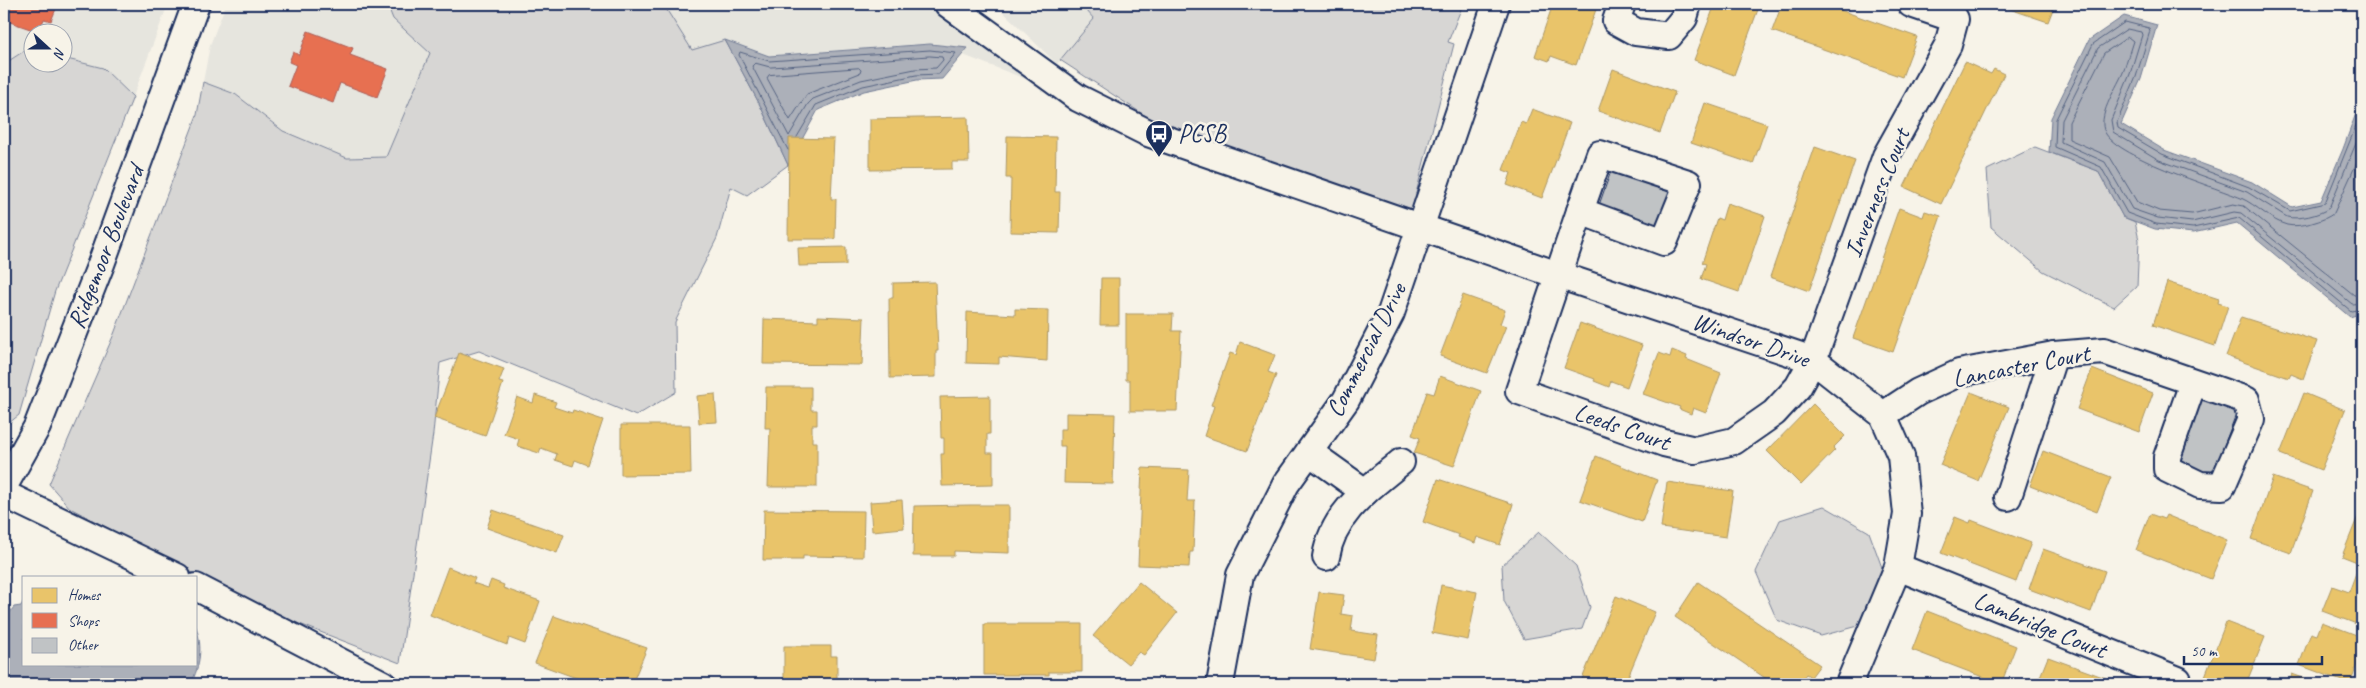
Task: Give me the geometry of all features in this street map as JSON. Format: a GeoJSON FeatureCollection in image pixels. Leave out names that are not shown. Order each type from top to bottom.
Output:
{"type":"FeatureCollection","features":[{"type":"Feature","properties":{"kind":"street","name":"Ridgemoor Boulevard"},"geometry":{"type":"LineString","coordinates":[[4,486],[37,427],[101,264],[196,4]]}},
{"type":"Feature","properties":{"kind":"street","name":"Windsor Drive"},"geometry":{"type":"LineString","coordinates":[[948,4],[1078,98],[1136,128],[1558,275],[1813,360],[1883,415],[1901,456],[1907,514],[1898,568],[1848,684]]}},
{"type":"Feature","properties":{"kind":"street","name":"Commercial Drive"},"geometry":{"type":"LineString","coordinates":[[1220,684],[1240,575],[1286,484],[1346,400],[1391,313],[1496,4]]}},
{"type":"Feature","properties":{"kind":"street"},"geometry":{"type":"LineString","coordinates":[[1622,4],[1616,21],[1636,32],[1669,36],[1684,18],[1688,4]]}},
{"type":"Feature","properties":{"kind":"street","name":"Inverness Court"},"geometry":{"type":"LineString","coordinates":[[1813,360],[1886,156],[1948,45],[1955,19],[1911,4]]}},
{"type":"Feature","properties":{"kind":"street"},"geometry":{"type":"LineString","coordinates":[[1558,275],[1580,211]]}},
{"type":"Feature","properties":{"kind":"street","name":"Leeds Court"},"geometry":{"type":"LineString","coordinates":[[1558,275],[1519,391],[1664,443],[1695,450],[1734,442],[1774,413],[1798,387],[1813,360]]}},
{"type":"Feature","properties":{"kind":"street","name":"Lancaster Court"},"geometry":{"type":"LineString","coordinates":[[1883,415],[1918,392],[1959,373],[2054,355],[2104,350],[2193,383]]}},
{"type":"Feature","properties":{"kind":"street"},"geometry":{"type":"LineString","coordinates":[[2008,497],[2054,355]]}},
{"type":"Feature","properties":{"kind":"street"},"geometry":{"type":"LineString","coordinates":[[1309,452],[1365,492]]}},
{"type":"Feature","properties":{"kind":"street"},"geometry":{"type":"LineString","coordinates":[[1326,557],[1328,542],[1344,512],[1401,462]]}},
{"type":"Feature","properties":{"kind":"street"},"geometry":{"type":"LineString","coordinates":[[4,494],[175,576]]}},
{"type":"Feature","properties":{"kind":"street","name":"Lambridge Court"},"geometry":{"type":"LineString","coordinates":[[1898,568],[2178,680],[2176,684]]}},
{"type":"Feature","properties":{"kind":"street"},"geometry":{"type":"LineString","coordinates":[[198,588],[383,684]]}},
{"type":"Feature","properties":{"kind":"shaded area"},"geometry":{"type":"Polygon","coordinates":[[[4,4],[168,4],[133,97],[103,68],[72,60],[72,22],[22,22],[22,52],[4,64],[4,4]]]}},
{"type":"Feature","properties":{"kind":"shaded area"},"geometry":{"type":"Polygon","coordinates":[[[226,4],[387,4],[393,19],[430,53],[386,157],[347,158],[283,131],[235,94],[203,82],[210,45],[226,4]]]}},
{"type":"Feature","properties":{"kind":"shaded area"},"geometry":{"type":"Polygon","coordinates":[[[387,4],[663,4],[692,50],[725,40],[759,103],[788,165],[747,195],[731,187],[717,238],[675,322],[676,392],[636,416],[479,351],[440,363],[433,434],[400,663],[261,609],[70,508],[49,484],[114,334],[197,115],[203,82],[235,94],[283,131],[347,158],[386,157],[430,53],[393,19],[387,4]]]}},
{"type":"Feature","properties":{"kind":"shaded area"},"geometry":{"type":"Polygon","coordinates":[[[663,4],[967,4],[1039,84],[963,55],[968,49],[930,44],[769,56],[725,40],[692,51],[663,4]]]}},
{"type":"Feature","properties":{"kind":"shaded area"},"geometry":{"type":"Polygon","coordinates":[[[995,4],[1083,4],[1094,19],[1057,64],[995,4]]]}},
{"type":"Feature","properties":{"kind":"shaded area"},"geometry":{"type":"Polygon","coordinates":[[[1083,4],[1463,4],[1448,42],[1454,44],[1412,209],[1351,191],[1158,124],[1060,60],[1094,19],[1083,4]]]}},
{"type":"Feature","properties":{"kind":"shaded area"},"geometry":{"type":"Polygon","coordinates":[[[22,52],[22,72],[72,72],[72,60],[103,68],[133,97],[55,291],[19,415],[4,427],[4,64],[22,52]]]}},
{"type":"Feature","properties":{"kind":"shaded area"},"geometry":{"type":"Polygon","coordinates":[[[2035,147],[2098,171],[2123,217],[2135,222],[2139,240],[2137,286],[2114,307],[2043,271],[1991,227],[1987,170],[2035,147]]]}},
{"type":"Feature","properties":{"kind":"shaded area"},"geometry":{"type":"Polygon","coordinates":[[[1824,506],[1869,532],[1884,573],[1862,625],[1821,636],[1777,620],[1756,572],[1780,520],[1824,506]]]}},
{"type":"Feature","properties":{"kind":"shaded area"},"geometry":{"type":"Polygon","coordinates":[[[1539,532],[1576,566],[1590,607],[1582,629],[1524,639],[1504,601],[1502,565],[1539,532]]]}},
{"type":"Feature","properties":{"kind":"water"},"geometry":{"type":"Polygon","coordinates":[[[2124,16],[2157,25],[2141,79],[2121,124],[2164,150],[2252,182],[2292,207],[2321,201],[2362,97],[2362,313],[2350,317],[2237,223],[2193,233],[2155,229],[2123,217],[2098,171],[2049,152],[2051,118],[2089,40],[2124,16]]]}},
{"type":"Feature","properties":{"kind":"water"},"geometry":{"type":"Polygon","coordinates":[[[725,40],[769,56],[930,44],[968,48],[942,79],[917,80],[864,91],[818,110],[788,165],[759,103],[725,40]]]}},
{"type":"Feature","properties":{"kind":"water"},"geometry":{"type":"Polygon","coordinates":[[[22,604],[22,666],[198,666],[197,670],[191,684],[4,684],[4,620],[14,607],[21,606],[22,604]]]}},
{"type":"Feature","properties":{"kind":"water"},"geometry":{"type":"Polygon","coordinates":[[[198,634],[200,649],[198,665],[198,634]]]}},
{"type":"Feature","properties":{"kind":"building: Homes"},"geometry":{"type":"Polygon","coordinates":[[[1553,4],[1598,4],[1576,65],[1551,56],[1549,61],[1535,56],[1553,4]]]}},
{"type":"Feature","properties":{"kind":"building: Homes"},"geometry":{"type":"Polygon","coordinates":[[[1715,4],[1760,4],[1734,75],[1694,60],[1715,4]]]}},
{"type":"Feature","properties":{"kind":"building: Homes"},"geometry":{"type":"Polygon","coordinates":[[[1782,4],[1823,4],[1917,37],[1902,77],[1772,31],[1782,4]]]}},
{"type":"Feature","properties":{"kind":"building: Homes"},"geometry":{"type":"Polygon","coordinates":[[[1995,4],[2055,4],[2048,22],[1995,4]]]}},
{"type":"Feature","properties":{"kind":"building: Homes"},"geometry":{"type":"Polygon","coordinates":[[[1965,62],[1991,74],[1994,69],[2004,74],[1941,204],[1904,187],[1965,62]]]}},
{"type":"Feature","properties":{"kind":"building: Homes"},"geometry":{"type":"Polygon","coordinates":[[[1613,69],[1675,92],[1660,133],[1598,111],[1613,69]]]}},
{"type":"Feature","properties":{"kind":"building: Homes"},"geometry":{"type":"Polygon","coordinates":[[[1705,103],[1767,124],[1753,164],[1691,143],[1705,103]]]}},
{"type":"Feature","properties":{"kind":"building: Homes"},"geometry":{"type":"Polygon","coordinates":[[[1532,109],[1570,123],[1542,198],[1507,185],[1511,173],[1503,170],[1521,122],[1526,124],[1532,109]]]}},
{"type":"Feature","properties":{"kind":"building: Homes"},"geometry":{"type":"Polygon","coordinates":[[[968,117],[969,162],[952,162],[952,169],[870,170],[870,119],[968,117]]]}},
{"type":"Feature","properties":{"kind":"building: Homes"},"geometry":{"type":"Polygon","coordinates":[[[1007,136],[1056,137],[1055,192],[1060,192],[1059,233],[1010,232],[1011,178],[1006,178],[1007,136]]]}},
{"type":"Feature","properties":{"kind":"building: Homes"},"geometry":{"type":"Polygon","coordinates":[[[789,138],[834,139],[831,199],[836,199],[835,239],[788,239],[789,138]]]}},
{"type":"Feature","properties":{"kind":"building: Homes"},"geometry":{"type":"Polygon","coordinates":[[[1815,147],[1855,161],[1809,291],[1770,277],[1815,147]]]}},
{"type":"Feature","properties":{"kind":"building: Homes"},"geometry":{"type":"Polygon","coordinates":[[[1727,203],[1765,216],[1739,292],[1701,279],[1706,264],[1702,263],[1717,218],[1722,220],[1727,203]]]}},
{"type":"Feature","properties":{"kind":"building: Homes"},"geometry":{"type":"Polygon","coordinates":[[[1899,208],[1923,217],[1925,211],[1941,216],[1893,352],[1853,338],[1899,208]]]}},
{"type":"Feature","properties":{"kind":"building: Homes"},"geometry":{"type":"Polygon","coordinates":[[[846,247],[846,265],[799,266],[798,248],[846,247]]]}},
{"type":"Feature","properties":{"kind":"building: Homes"},"geometry":{"type":"Polygon","coordinates":[[[1101,278],[1119,278],[1119,325],[1100,325],[1101,278]]]}},
{"type":"Feature","properties":{"kind":"building: Homes"},"geometry":{"type":"Polygon","coordinates":[[[935,282],[938,351],[936,351],[936,377],[890,378],[889,298],[893,298],[893,283],[935,282]]]}},
{"type":"Feature","properties":{"kind":"building: Homes"},"geometry":{"type":"Polygon","coordinates":[[[2167,282],[2219,299],[2218,303],[2228,306],[2215,346],[2153,325],[2167,282]]]}},
{"type":"Feature","properties":{"kind":"building: Homes"},"geometry":{"type":"Polygon","coordinates":[[[1463,295],[1505,310],[1500,324],[1506,326],[1487,373],[1440,356],[1463,295]]]}},
{"type":"Feature","properties":{"kind":"building: Homes"},"geometry":{"type":"Polygon","coordinates":[[[1015,309],[1048,310],[1047,361],[999,357],[999,364],[966,363],[967,312],[1015,315],[1015,309]]]}},
{"type":"Feature","properties":{"kind":"building: Homes"},"geometry":{"type":"Polygon","coordinates":[[[1126,314],[1173,314],[1172,331],[1181,331],[1177,411],[1130,411],[1130,380],[1126,380],[1126,314]]]}},
{"type":"Feature","properties":{"kind":"building: Homes"},"geometry":{"type":"Polygon","coordinates":[[[818,316],[864,318],[862,365],[763,364],[764,319],[818,321],[818,316]]]}},
{"type":"Feature","properties":{"kind":"building: Homes"},"geometry":{"type":"Polygon","coordinates":[[[2241,317],[2317,341],[2303,379],[2291,374],[2289,378],[2226,356],[2241,317]]]}},
{"type":"Feature","properties":{"kind":"building: Homes"},"geometry":{"type":"Polygon","coordinates":[[[1580,323],[1642,345],[1627,387],[1611,381],[1609,387],[1594,381],[1595,379],[1564,368],[1580,323]]]}},
{"type":"Feature","properties":{"kind":"building: Homes"},"geometry":{"type":"Polygon","coordinates":[[[1240,342],[1275,355],[1268,372],[1276,375],[1247,451],[1204,436],[1214,406],[1211,405],[1230,353],[1236,355],[1240,342]]]}},
{"type":"Feature","properties":{"kind":"building: Homes"},"geometry":{"type":"Polygon","coordinates":[[[1672,350],[1687,356],[1686,359],[1721,373],[1706,413],[1693,408],[1691,414],[1679,409],[1680,407],[1643,394],[1659,353],[1670,357],[1672,350]]]}},
{"type":"Feature","properties":{"kind":"building: Homes"},"geometry":{"type":"Polygon","coordinates":[[[459,353],[504,369],[499,382],[503,383],[485,436],[434,418],[459,353]]]}},
{"type":"Feature","properties":{"kind":"building: Homes"},"geometry":{"type":"Polygon","coordinates":[[[2092,369],[2153,393],[2139,432],[2077,409],[2092,369]]]}},
{"type":"Feature","properties":{"kind":"building: Homes"},"geometry":{"type":"Polygon","coordinates":[[[1440,376],[1481,391],[1454,466],[1414,453],[1420,438],[1412,435],[1427,392],[1434,394],[1440,376]]]}},
{"type":"Feature","properties":{"kind":"building: Homes"},"geometry":{"type":"Polygon","coordinates":[[[766,387],[811,387],[811,410],[817,410],[817,425],[812,425],[812,442],[817,442],[817,487],[768,487],[770,428],[765,428],[766,387]]]}},
{"type":"Feature","properties":{"kind":"building: Homes"},"geometry":{"type":"Polygon","coordinates":[[[1971,392],[2009,407],[1978,481],[1940,465],[1971,392]]]}},
{"type":"Feature","properties":{"kind":"building: Homes"},"geometry":{"type":"Polygon","coordinates":[[[2304,393],[2345,410],[2321,470],[2280,454],[2304,393]]]}},
{"type":"Feature","properties":{"kind":"building: Homes"},"geometry":{"type":"Polygon","coordinates":[[[715,394],[717,422],[699,423],[697,396],[715,394]]]}},
{"type":"Feature","properties":{"kind":"building: Homes"},"geometry":{"type":"Polygon","coordinates":[[[535,395],[556,402],[554,407],[572,413],[573,410],[603,420],[588,465],[575,460],[573,466],[555,460],[557,454],[541,448],[539,453],[517,446],[519,439],[504,434],[517,397],[533,403],[535,395]]]}},
{"type":"Feature","properties":{"kind":"building: Homes"},"geometry":{"type":"Polygon","coordinates":[[[990,396],[990,434],[987,434],[987,453],[993,453],[993,485],[942,486],[941,454],[944,454],[944,438],[941,438],[940,397],[990,396]]]}},
{"type":"Feature","properties":{"kind":"building: Homes"},"geometry":{"type":"Polygon","coordinates":[[[1813,404],[1845,436],[1833,448],[1835,450],[1801,485],[1767,451],[1813,404]]]}},
{"type":"Feature","properties":{"kind":"building: Homes"},"geometry":{"type":"Polygon","coordinates":[[[1066,413],[1115,414],[1113,484],[1064,483],[1065,446],[1060,446],[1060,429],[1066,429],[1066,413]]]}},
{"type":"Feature","properties":{"kind":"building: Homes"},"geometry":{"type":"Polygon","coordinates":[[[621,425],[690,425],[691,474],[621,475],[621,425]]]}},
{"type":"Feature","properties":{"kind":"building: Homes"},"geometry":{"type":"Polygon","coordinates":[[[2043,451],[2111,477],[2097,512],[2030,486],[2043,451]]]}},
{"type":"Feature","properties":{"kind":"building: Homes"},"geometry":{"type":"Polygon","coordinates":[[[1596,456],[1657,480],[1642,522],[1580,500],[1596,456]]]}},
{"type":"Feature","properties":{"kind":"building: Homes"},"geometry":{"type":"Polygon","coordinates":[[[1142,468],[1189,470],[1187,501],[1195,501],[1193,552],[1190,552],[1189,567],[1138,565],[1142,468]]]}},
{"type":"Feature","properties":{"kind":"building: Homes"},"geometry":{"type":"Polygon","coordinates":[[[2273,477],[2313,491],[2291,553],[2251,539],[2273,477]]]}},
{"type":"Feature","properties":{"kind":"building: Homes"},"geometry":{"type":"Polygon","coordinates":[[[1438,479],[1513,504],[1500,545],[1477,537],[1475,543],[1423,522],[1438,479]]]}},
{"type":"Feature","properties":{"kind":"building: Homes"},"geometry":{"type":"Polygon","coordinates":[[[1667,482],[1733,491],[1726,537],[1661,528],[1667,482]]]}},
{"type":"Feature","properties":{"kind":"building: Homes"},"geometry":{"type":"Polygon","coordinates":[[[902,500],[904,528],[872,531],[870,502],[902,500]]]}},
{"type":"Feature","properties":{"kind":"building: Homes"},"geometry":{"type":"Polygon","coordinates":[[[1009,505],[1009,553],[954,551],[954,556],[913,556],[914,506],[1009,505]]]}},
{"type":"Feature","properties":{"kind":"building: Homes"},"geometry":{"type":"Polygon","coordinates":[[[493,510],[564,535],[557,553],[487,528],[493,510]]]}},
{"type":"Feature","properties":{"kind":"building: Homes"},"geometry":{"type":"Polygon","coordinates":[[[764,510],[864,511],[863,557],[803,556],[803,560],[763,560],[764,510]]]}},
{"type":"Feature","properties":{"kind":"building: Homes"},"geometry":{"type":"Polygon","coordinates":[[[2360,511],[2362,511],[2362,564],[2342,556],[2360,511]]]}},
{"type":"Feature","properties":{"kind":"building: Homes"},"geometry":{"type":"Polygon","coordinates":[[[2150,514],[2164,519],[2166,515],[2227,540],[2211,579],[2136,550],[2150,514]]]}},
{"type":"Feature","properties":{"kind":"building: Homes"},"geometry":{"type":"Polygon","coordinates":[[[1955,517],[1970,523],[1971,520],[2031,543],[2016,582],[1941,553],[1955,517]]]}},
{"type":"Feature","properties":{"kind":"building: Homes"},"geometry":{"type":"Polygon","coordinates":[[[2043,549],[2105,571],[2091,612],[2029,589],[2043,549]]]}},
{"type":"Feature","properties":{"kind":"building: Homes"},"geometry":{"type":"Polygon","coordinates":[[[448,567],[475,578],[473,583],[488,588],[491,580],[504,585],[503,588],[540,601],[525,644],[509,638],[507,645],[430,615],[448,567]]]}},
{"type":"Feature","properties":{"kind":"building: Homes"},"geometry":{"type":"Polygon","coordinates":[[[2356,573],[2362,575],[2362,626],[2322,611],[2332,586],[2349,592],[2356,573]]]}},
{"type":"Feature","properties":{"kind":"building: Homes"},"geometry":{"type":"Polygon","coordinates":[[[1139,582],[1177,613],[1144,655],[1139,652],[1128,664],[1093,636],[1139,582]]]}},
{"type":"Feature","properties":{"kind":"building: Homes"},"geometry":{"type":"Polygon","coordinates":[[[1698,582],[1820,665],[1811,677],[1806,674],[1798,684],[1774,684],[1675,617],[1698,582]]]}},
{"type":"Feature","properties":{"kind":"building: Homes"},"geometry":{"type":"Polygon","coordinates":[[[1441,585],[1477,592],[1468,640],[1432,633],[1441,585]]]}},
{"type":"Feature","properties":{"kind":"building: Homes"},"geometry":{"type":"Polygon","coordinates":[[[1319,592],[1344,595],[1341,614],[1353,616],[1351,631],[1378,635],[1374,659],[1310,649],[1319,592]]]}},
{"type":"Feature","properties":{"kind":"building: Homes"},"geometry":{"type":"Polygon","coordinates":[[[1616,596],[1655,612],[1625,684],[1580,684],[1616,596]]]}},
{"type":"Feature","properties":{"kind":"building: Homes"},"geometry":{"type":"Polygon","coordinates":[[[1927,611],[2016,646],[2001,684],[1912,650],[1927,611]]]}},
{"type":"Feature","properties":{"kind":"building: Homes"},"geometry":{"type":"Polygon","coordinates":[[[554,616],[647,648],[632,684],[593,684],[535,663],[554,616]]]}},
{"type":"Feature","properties":{"kind":"building: Homes"},"geometry":{"type":"Polygon","coordinates":[[[2226,622],[2265,637],[2246,684],[2202,684],[2226,622]]]}},
{"type":"Feature","properties":{"kind":"building: Homes"},"geometry":{"type":"Polygon","coordinates":[[[2322,622],[2362,637],[2362,650],[2350,684],[2299,665],[2311,633],[2317,635],[2322,622]]]}},
{"type":"Feature","properties":{"kind":"building: Homes"},"geometry":{"type":"Polygon","coordinates":[[[984,624],[1082,624],[1082,672],[1049,672],[1049,675],[984,675],[984,624]]]}},
{"type":"Feature","properties":{"kind":"building: Homes"},"geometry":{"type":"Polygon","coordinates":[[[784,646],[831,646],[831,656],[837,656],[837,684],[784,683],[784,646]]]}},
{"type":"Feature","properties":{"kind":"building: Homes"},"geometry":{"type":"Polygon","coordinates":[[[2048,657],[2122,684],[2037,684],[2048,657]]]}},
{"type":"Feature","properties":{"kind":"building: Homes"},"geometry":{"type":"Polygon","coordinates":[[[2292,674],[2320,684],[2289,684],[2292,674]]]}},
{"type":"Feature","properties":{"kind":"building: Shops"},"geometry":{"type":"Polygon","coordinates":[[[4,4],[58,4],[51,21],[44,19],[43,22],[22,22],[22,26],[4,20],[4,4]]]}},
{"type":"Feature","properties":{"kind":"building: Shops"},"geometry":{"type":"Polygon","coordinates":[[[308,31],[353,48],[350,55],[388,69],[377,97],[340,83],[333,103],[288,86],[296,65],[289,62],[293,52],[299,55],[308,31]]]}},
{"type":"Feature","properties":{"kind":"building: Other"},"geometry":{"type":"Polygon","coordinates":[[[1611,171],[1670,192],[1658,226],[1599,205],[1611,171]]]}},
{"type":"Feature","properties":{"kind":"building: Other"},"geometry":{"type":"Polygon","coordinates":[[[2203,396],[2238,409],[2212,477],[2178,464],[2203,396]]]}},
{"type":"Feature","properties":{"kind":"place","name":"PCSB"},"geometry":{"type":"Point","coordinates":[1159,158]}}]}
